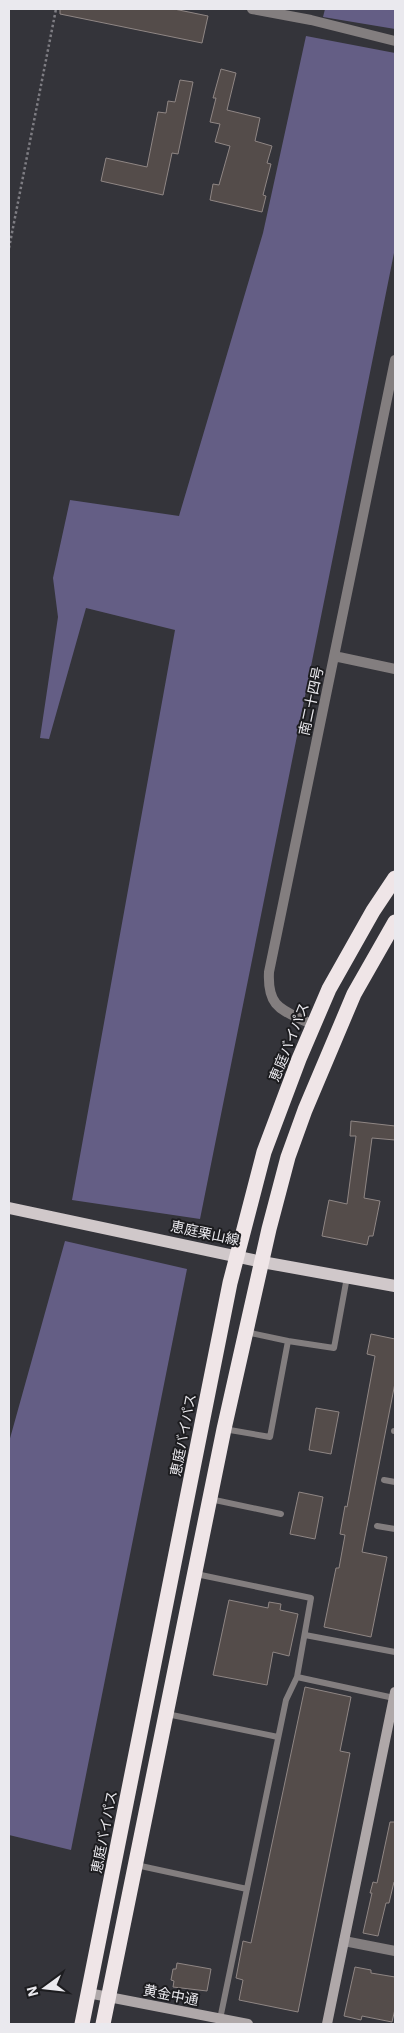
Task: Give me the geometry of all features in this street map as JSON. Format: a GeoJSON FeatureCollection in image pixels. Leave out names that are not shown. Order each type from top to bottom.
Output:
{"type":"FeatureCollection","features":[{"type":"Feature","properties":{"kind":"highway","name":"恵庭バイパス"},"geometry":{"type":"LineString","coordinates":[[82,2024],[236,1255],[264,1152],[313,1025],[329,989],[373,911],[395,878]]}},
{"type":"Feature","properties":{"kind":"highway"},"geometry":{"type":"LineString","coordinates":[[103,2024],[224,1430],[288,1157],[305,1110],[354,994],[395,922]]}},
{"type":"Feature","properties":{"kind":"main road","name":"恵庭栗山線"},"geometry":{"type":"LineString","coordinates":[[9,1208],[262,1262],[395,1286]]}},
{"type":"Feature","properties":{"kind":"street"},"geometry":{"type":"LineString","coordinates":[[252,9],[311,20],[395,41]]}},
{"type":"Feature","properties":{"kind":"street","name":"南二十四号"},"geometry":{"type":"LineString","coordinates":[[313,1025],[276,1006],[270,995],[268,972],[395,360]]}},
{"type":"Feature","properties":{"kind":"street"},"geometry":{"type":"LineString","coordinates":[[334,656],[395,669]]}},
{"type":"Feature","properties":{"kind":"street"},"geometry":{"type":"LineString","coordinates":[[327,2024],[395,1695]]}},
{"type":"Feature","properties":{"kind":"street"},"geometry":{"type":"LineString","coordinates":[[344,1941],[395,1951]]}},
{"type":"Feature","properties":{"kind":"street","name":"黄金中通"},"geometry":{"type":"LineString","coordinates":[[88,1993],[220,2022],[248,2024]]}},
{"type":"Feature","properties":{"kind":"lane"},"geometry":{"type":"LineString","coordinates":[[246,1332],[334,1348],[347,1277]]}},
{"type":"Feature","properties":{"kind":"lane"},"geometry":{"type":"LineString","coordinates":[[224,1430],[270,1437],[288,1341]]}},
{"type":"Feature","properties":{"kind":"lane"},"geometry":{"type":"LineString","coordinates":[[384,1480],[395,1482]]}},
{"type":"Feature","properties":{"kind":"lane"},"geometry":{"type":"LineString","coordinates":[[210,1499],[281,1514]]}},
{"type":"Feature","properties":{"kind":"lane"},"geometry":{"type":"LineString","coordinates":[[377,1526],[395,1530]]}},
{"type":"Feature","properties":{"kind":"lane"},"geometry":{"type":"LineString","coordinates":[[196,1574],[311,1598],[297,1677],[286,1700],[278,1737],[220,2022]]}},
{"type":"Feature","properties":{"kind":"lane"},"geometry":{"type":"LineString","coordinates":[[305,1635],[395,1652]]}},
{"type":"Feature","properties":{"kind":"lane"},"geometry":{"type":"LineString","coordinates":[[297,1677],[395,1695]]}},
{"type":"Feature","properties":{"kind":"lane"},"geometry":{"type":"LineString","coordinates":[[167,1714],[278,1737]]}},
{"type":"Feature","properties":{"kind":"lane"},"geometry":{"type":"LineString","coordinates":[[136,1866],[247,1889]]}},
{"type":"Feature","properties":{"kind":"path"},"geometry":{"type":"LineString","coordinates":[[9,248],[56,9]]}},
{"type":"Feature","properties":{"kind":"shaded area"},"geometry":{"type":"Polygon","coordinates":[[[325,9],[395,9],[395,29],[323,17],[325,9]]]}},
{"type":"Feature","properties":{"kind":"shaded area"},"geometry":{"type":"Polygon","coordinates":[[[306,36],[395,53],[395,248],[200,1219],[72,1200],[175,630],[86,608],[49,739],[40,738],[58,617],[53,578],[70,500],[179,516],[263,233],[306,36]]]}},
{"type":"Feature","properties":{"kind":"shaded area"},"geometry":{"type":"Polygon","coordinates":[[[65,1241],[187,1269],[71,1850],[9,1835],[9,1442],[65,1241]]]}},
{"type":"Feature","properties":{"kind":"building"},"geometry":{"type":"Polygon","coordinates":[[[60,9],[174,9],[208,16],[202,43],[60,14],[60,9]]]}},
{"type":"Feature","properties":{"kind":"building"},"geometry":{"type":"Polygon","coordinates":[[[221,69],[236,73],[227,110],[260,118],[255,141],[272,146],[267,163],[271,164],[263,195],[266,196],[262,212],[210,200],[213,184],[219,185],[230,146],[215,142],[220,124],[210,122],[216,98],[213,98],[221,69]]]}},
{"type":"Feature","properties":{"kind":"building"},"geometry":{"type":"Polygon","coordinates":[[[180,80],[193,82],[178,154],[172,153],[163,195],[101,181],[106,158],[147,167],[158,112],[166,113],[168,101],[175,102],[180,80]]]}},
{"type":"Feature","properties":{"kind":"building"},"geometry":{"type":"Polygon","coordinates":[[[351,1121],[395,1126],[395,1140],[372,1138],[364,1198],[380,1201],[373,1236],[369,1236],[367,1245],[322,1236],[329,1200],[347,1204],[356,1136],[350,1136],[351,1121]]]}},
{"type":"Feature","properties":{"kind":"building"},"geometry":{"type":"Polygon","coordinates":[[[371,1334],[395,1339],[395,1383],[362,1552],[387,1557],[371,1637],[324,1627],[336,1568],[339,1568],[345,1535],[340,1534],[345,1506],[347,1507],[375,1356],[367,1354],[371,1334]]]}},
{"type":"Feature","properties":{"kind":"building"},"geometry":{"type":"Polygon","coordinates":[[[316,1408],[339,1412],[331,1454],[309,1450],[316,1408]]]}},
{"type":"Feature","properties":{"kind":"building"},"geometry":{"type":"Polygon","coordinates":[[[299,1492],[323,1497],[315,1539],[290,1534],[299,1492]]]}},
{"type":"Feature","properties":{"kind":"building"},"geometry":{"type":"Polygon","coordinates":[[[229,1600],[268,1608],[269,1602],[281,1604],[280,1610],[298,1614],[289,1656],[273,1652],[267,1685],[213,1675],[229,1600]]]}},
{"type":"Feature","properties":{"kind":"building"},"geometry":{"type":"Polygon","coordinates":[[[305,1687],[351,1697],[340,1751],[350,1753],[298,2012],[239,2000],[243,1980],[236,1978],[243,1941],[251,1943],[305,1687]]]}},
{"type":"Feature","properties":{"kind":"building"},"geometry":{"type":"Polygon","coordinates":[[[390,1822],[395,1822],[395,1882],[389,1903],[386,1903],[378,1936],[363,1933],[372,1893],[370,1893],[373,1882],[377,1883],[390,1822]]]}},
{"type":"Feature","properties":{"kind":"building"},"geometry":{"type":"Polygon","coordinates":[[[177,1963],[211,1969],[207,1991],[173,1987],[174,1981],[171,1980],[173,1969],[176,1969],[177,1963]]]}},
{"type":"Feature","properties":{"kind":"building"},"geometry":{"type":"Polygon","coordinates":[[[355,1967],[371,1970],[371,1973],[395,1977],[395,2009],[392,2022],[362,2016],[361,2020],[344,2016],[355,1967]]]}}]}
